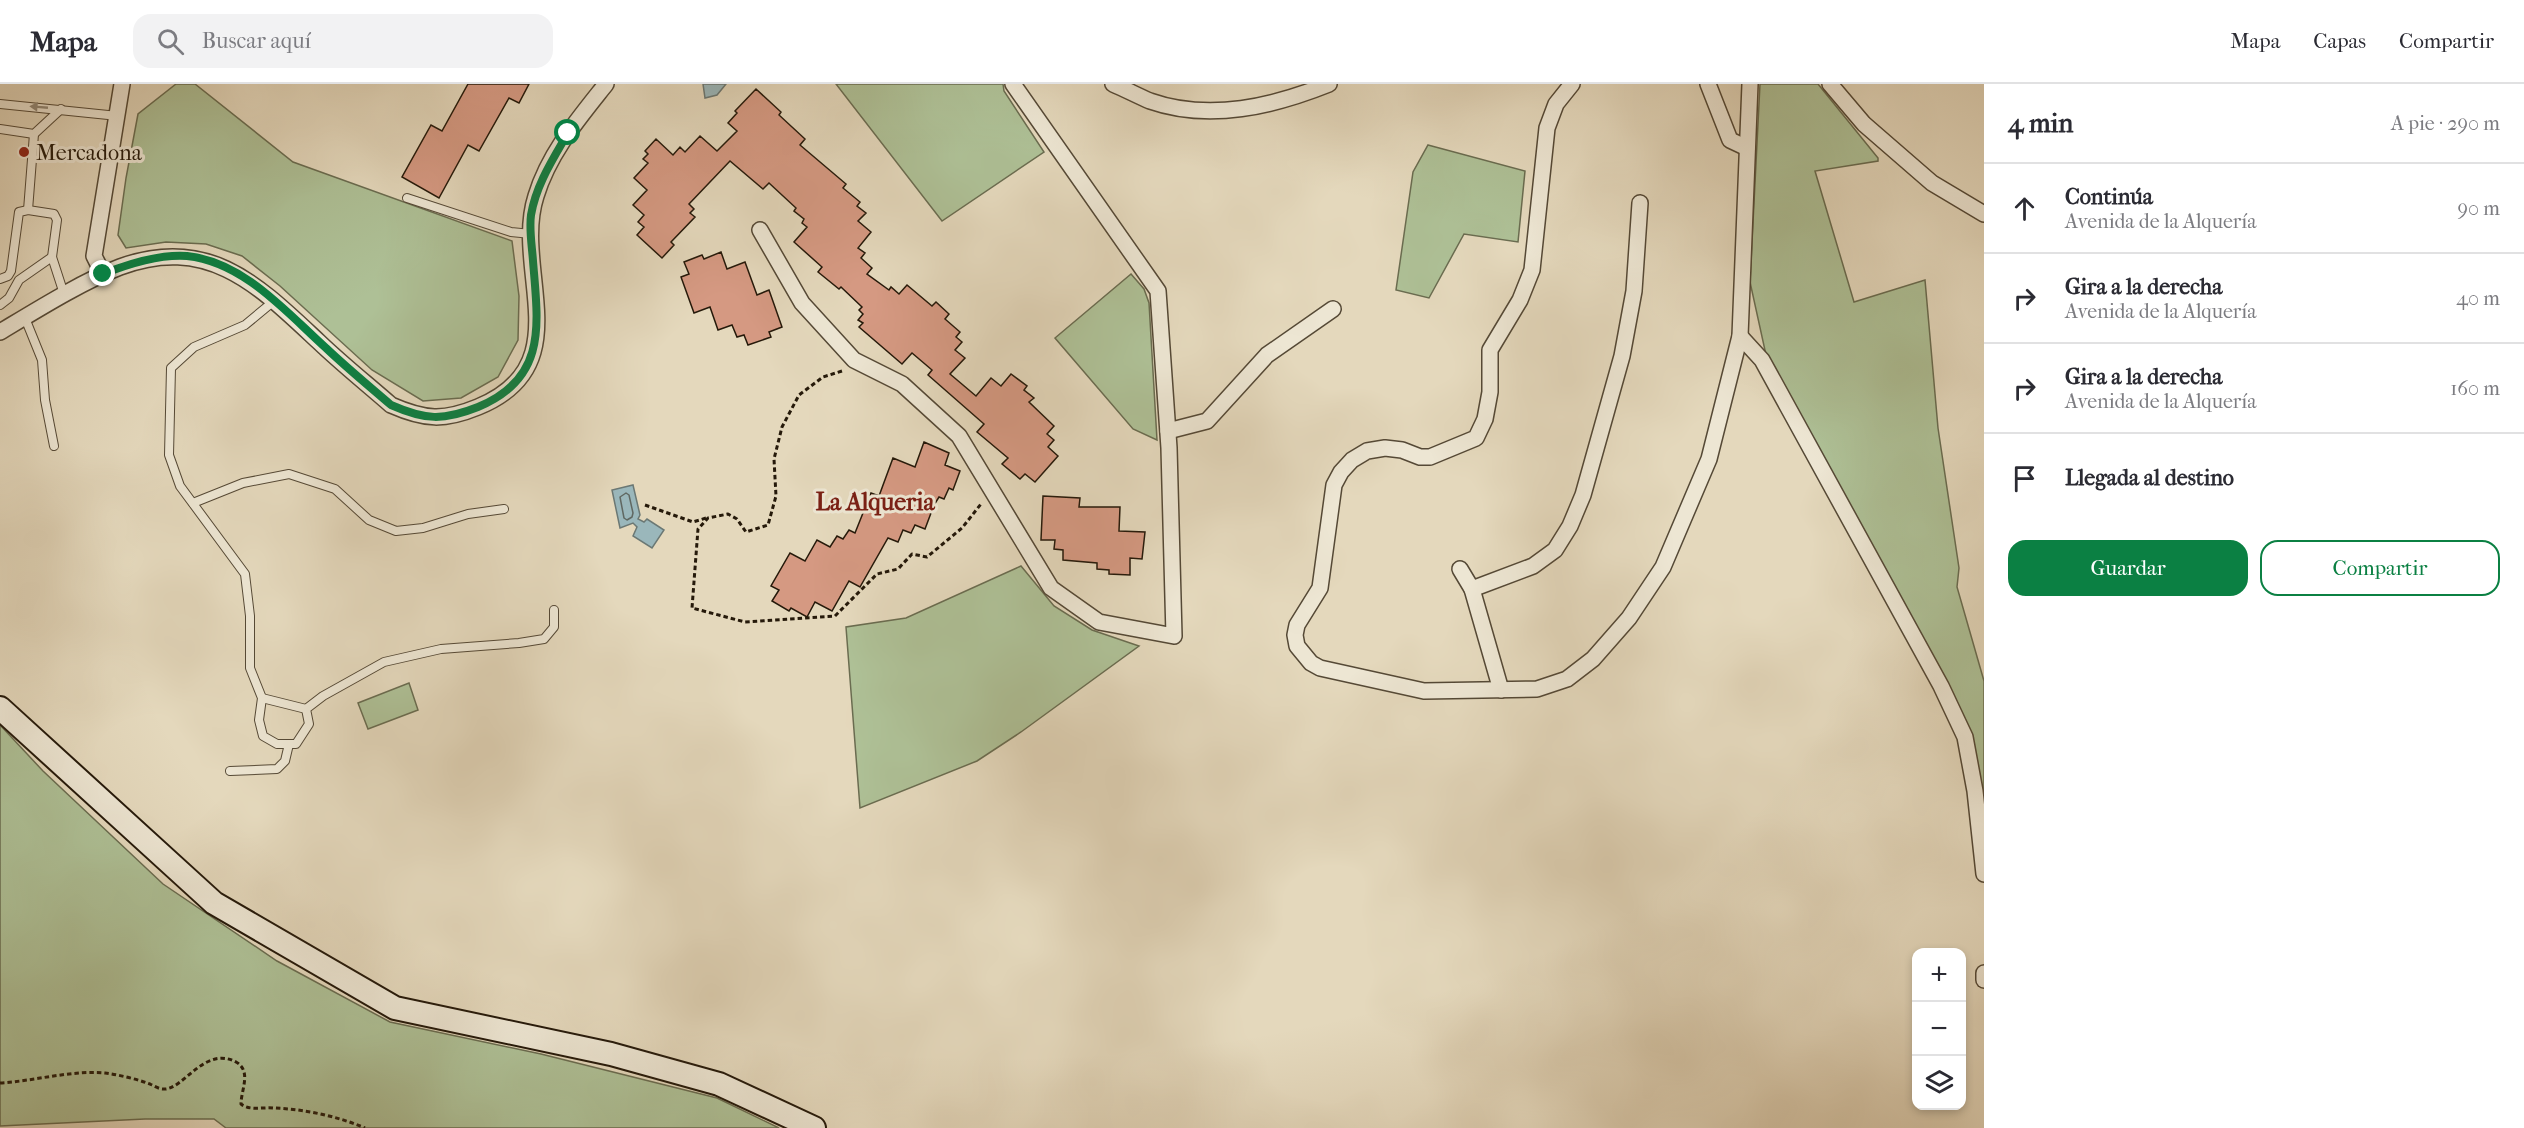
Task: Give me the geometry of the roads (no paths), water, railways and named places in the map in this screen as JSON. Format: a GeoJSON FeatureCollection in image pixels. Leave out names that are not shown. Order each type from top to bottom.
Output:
{"type":"FeatureCollection","features":[{"type":"Feature","properties":{"kind":"main road"},"geometry":{"type":"LineString","coordinates":[[0,708],[214,903],[395,1008],[611,1054],[719,1084],[814,1128]]}},
{"type":"Feature","properties":{"kind":"street"},"geometry":{"type":"LineString","coordinates":[[103,274],[94,256],[122,84]]}},
{"type":"Feature","properties":{"kind":"street"},"geometry":{"type":"LineString","coordinates":[[0,333],[103,274],[144,260],[187,256],[217,264],[238,273],[274,301],[391,405],[413,415],[433,419],[458,415],[491,402],[515,385],[533,355],[538,315],[531,234],[536,196],[546,171],[568,133],[606,84]]}},
{"type":"Feature","properties":{"kind":"street"},"geometry":{"type":"LineString","coordinates":[[760,230],[802,303],[854,360],[902,384],[959,436],[1051,588],[1099,622],[1174,636],[1168,431],[1158,291],[1013,84]]}},
{"type":"Feature","properties":{"kind":"street"},"geometry":{"type":"LineString","coordinates":[[1113,84],[1152,101],[1187,108],[1224,110],[1261,107],[1295,98],[1329,84]]}},
{"type":"Feature","properties":{"kind":"street"},"geometry":{"type":"LineString","coordinates":[[1572,84],[1556,104],[1547,128],[1532,270],[1520,300],[1490,350],[1490,392],[1485,419],[1476,438],[1440,455],[1420,457],[1402,450],[1384,448],[1367,452],[1352,460],[1341,472],[1334,485],[1320,588],[1297,625],[1296,636],[1297,646],[1303,656],[1320,668],[1424,692],[1537,689],[1567,679],[1593,659],[1640,601],[1663,567],[1709,459],[1740,336],[1750,84]]}},
{"type":"Feature","properties":{"kind":"street"},"geometry":{"type":"LineString","coordinates":[[1708,84],[1730,140],[1746,148]]}},
{"type":"Feature","properties":{"kind":"street"},"geometry":{"type":"LineString","coordinates":[[1830,84],[1864,123],[1932,183],[1984,214]]}},
{"type":"Feature","properties":{"kind":"street"},"geometry":{"type":"LineString","coordinates":[[1472,589],[1533,566],[1555,550],[1570,526],[1595,454],[1622,356],[1634,291],[1640,203]]}},
{"type":"Feature","properties":{"kind":"street"},"geometry":{"type":"LineString","coordinates":[[1168,431],[1207,421],[1268,355],[1333,309]]}},
{"type":"Feature","properties":{"kind":"street"},"geometry":{"type":"LineString","coordinates":[[1740,336],[1762,360],[1941,686],[1965,737],[1975,791],[1984,874]]}},
{"type":"Feature","properties":{"kind":"street"},"geometry":{"type":"LineString","coordinates":[[1460,569],[1472,589],[1501,690]]}},
{"type":"Feature","properties":{"kind":"street"},"geometry":{"type":"LineString","coordinates":[[1984,973],[1984,981]]}},
{"type":"Feature","properties":{"kind":"lane"},"geometry":{"type":"LineString","coordinates":[[0,104],[118,116]]}},
{"type":"Feature","properties":{"kind":"lane"},"geometry":{"type":"LineString","coordinates":[[28,210],[34,134],[60,109]]}},
{"type":"Feature","properties":{"kind":"lane"},"geometry":{"type":"LineString","coordinates":[[0,129],[34,134]]}},
{"type":"Feature","properties":{"kind":"lane"},"geometry":{"type":"LineString","coordinates":[[407,198],[512,232],[531,234]]}},
{"type":"Feature","properties":{"kind":"lane"},"geometry":{"type":"LineString","coordinates":[[0,279],[8,276],[11,268],[19,212],[28,210],[52,213],[57,220],[52,258],[65,296]]}},
{"type":"Feature","properties":{"kind":"lane"},"geometry":{"type":"LineString","coordinates":[[0,305],[6,301],[19,280],[52,258]]}},
{"type":"Feature","properties":{"kind":"lane"},"geometry":{"type":"LineString","coordinates":[[11,268],[30,272]]}},
{"type":"Feature","properties":{"kind":"lane"},"geometry":{"type":"LineString","coordinates":[[274,301],[244,325],[194,347],[171,368],[169,455],[180,486],[245,574],[250,616],[250,668],[262,698],[259,720],[263,736],[277,744],[296,744],[309,724],[306,709]]}},
{"type":"Feature","properties":{"kind":"lane"},"geometry":{"type":"LineString","coordinates":[[25,318],[42,360],[45,400],[54,446]]}},
{"type":"Feature","properties":{"kind":"lane"},"geometry":{"type":"LineString","coordinates":[[193,503],[243,483],[290,474],[334,489],[369,520],[396,531],[423,528],[468,514],[504,509]]}},
{"type":"Feature","properties":{"kind":"lane"},"geometry":{"type":"LineString","coordinates":[[306,709],[323,696],[384,662],[441,649],[519,644],[544,639],[554,627],[554,610]]}},
{"type":"Feature","properties":{"kind":"lane"},"geometry":{"type":"LineString","coordinates":[[262,698],[306,709]]}},
{"type":"Feature","properties":{"kind":"lane"},"geometry":{"type":"LineString","coordinates":[[230,771],[277,769],[285,761],[289,744]]}},
{"type":"Feature","properties":{"kind":"water"},"geometry":{"type":"Polygon","coordinates":[[[703,84],[726,84],[717,95],[705,98],[703,84]]]}},
{"type":"Feature","properties":{"kind":"water"},"geometry":{"type":"Polygon","coordinates":[[[633,485],[640,515],[638,519],[644,522],[647,519],[664,530],[652,548],[633,536],[637,527],[633,523],[620,528],[612,490],[633,485]]]}},
{"type":"Feature","properties":{"kind":"place","name":"Mercadona"},"geometry":{"type":"Point","coordinates":[24,152]}},
{"type":"Feature","properties":{"kind":"district","name":"La Alqueria"},"geometry":{"type":"Point","coordinates":[875,502]}}]}
